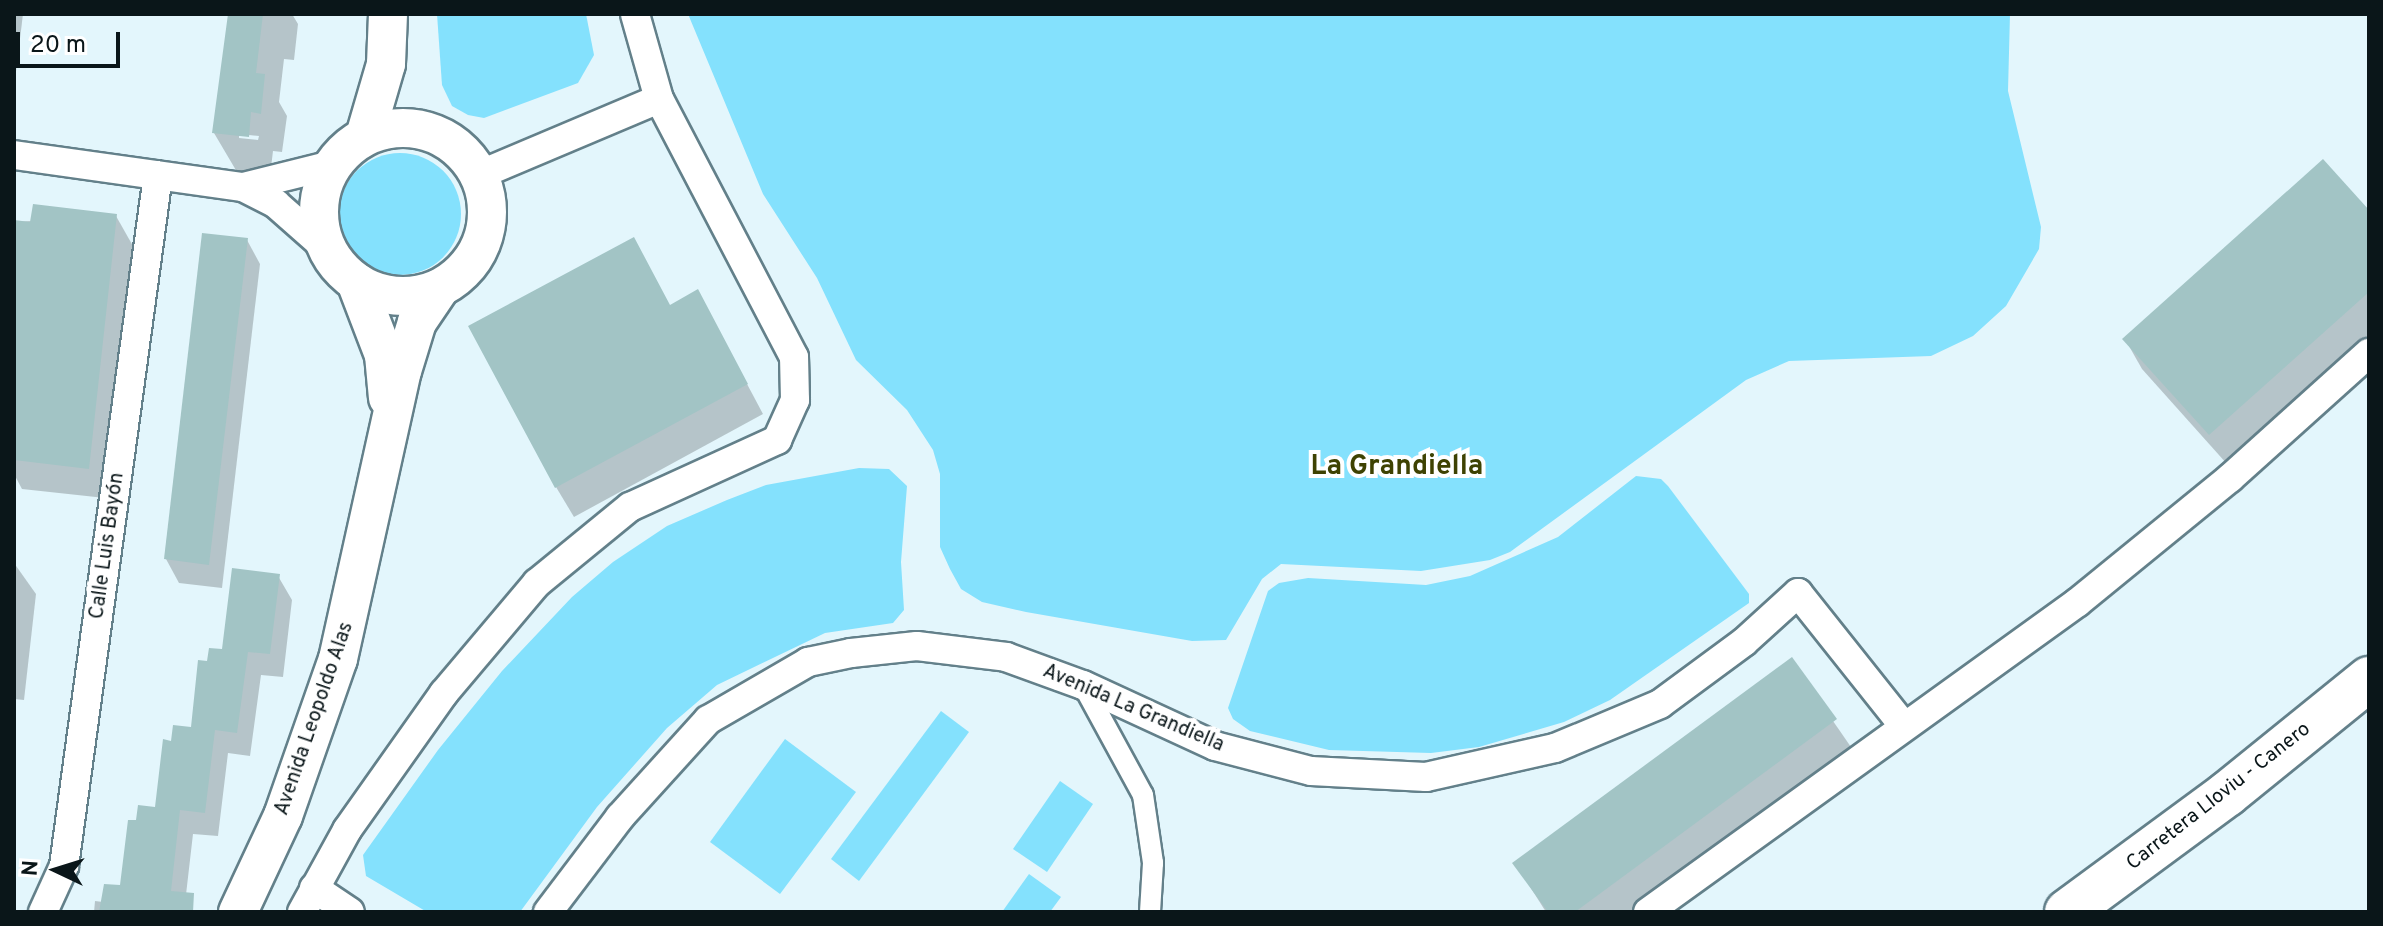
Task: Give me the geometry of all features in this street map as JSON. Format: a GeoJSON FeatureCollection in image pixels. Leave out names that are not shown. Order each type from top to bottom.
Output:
{"type":"FeatureCollection","features":[{"type":"Feature","properties":{"kind":"highway","name":"Carretera Lloviu - Canero"},"geometry":{"type":"LineString","coordinates":[[2067,912],[2227,794],[2369,679]]}},
{"type":"Feature","properties":{"kind":"main road"},"geometry":{"type":"LineString","coordinates":[[390,14],[398,59],[417,128]]}},
{"type":"Feature","properties":{"kind":"main road"},"geometry":{"type":"LineString","coordinates":[[365,136],[386,64],[390,14]]}},
{"type":"Feature","properties":{"kind":"main road"},"geometry":{"type":"LineString","coordinates":[[391,128],[417,128],[443,137],[464,153],[479,175],[486,227],[478,252],[440,288],[411,296],[382,294],[356,282],[327,249],[319,221],[321,191],[332,165],[365,136],[391,128]]}},
{"type":"Feature","properties":{"kind":"main road","name":"Avenida Leopoldo Alas"},"geometry":{"type":"LineString","coordinates":[[356,282],[384,355],[389,424]]}},
{"type":"Feature","properties":{"kind":"main road","name":"Avenida Leopoldo Alas"},"geometry":{"type":"LineString","coordinates":[[238,912],[283,816],[338,659],[389,424],[417,322],[440,288]]}},
{"type":"Feature","properties":{"kind":"street"},"geometry":{"type":"LineString","coordinates":[[350,912],[308,900],[347,830],[444,693],[537,583],[630,507],[777,440],[795,400],[794,357],[659,99],[635,14]]}},
{"type":"Feature","properties":{"kind":"street"},"geometry":{"type":"LineString","coordinates":[[479,175],[659,99]]}},
{"type":"Feature","properties":{"kind":"street"},"geometry":{"type":"LineString","coordinates":[[14,155],[243,187],[276,204],[327,249]]}},
{"type":"Feature","properties":{"kind":"street"},"geometry":{"type":"LineString","coordinates":[[243,187],[332,165]]}},
{"type":"Feature","properties":{"kind":"street","name":"Calle Luis Bayón"},"geometry":{"type":"LineString","coordinates":[[43,912],[64,866],[158,175]]}},
{"type":"Feature","properties":{"kind":"street"},"geometry":{"type":"LineString","coordinates":[[1648,912],[1903,725],[2078,602],[2230,478],[2369,353]]}},
{"type":"Feature","properties":{"kind":"street","name":"Avenida La Grandiella"},"geometry":{"type":"LineString","coordinates":[[548,912],[620,817],[708,720],[808,662],[917,646],[966,649],[1083,685],[1215,746],[1311,771],[1426,777],[1555,748],[1660,704],[1744,642],[1798,593],[1903,725]]}},
{"type":"Feature","properties":{"kind":"street"},"geometry":{"type":"LineString","coordinates":[[1083,685],[1143,795],[1153,863],[1150,912]]}},
{"type":"Feature","properties":{"kind":"shaded area"},"geometry":{"type":"Polygon","coordinates":[[[437,14],[586,14],[594,55],[578,83],[484,118],[468,115],[452,106],[442,85],[437,14]]]}},
{"type":"Feature","properties":{"kind":"shaded area"},"geometry":{"type":"Polygon","coordinates":[[[688,14],[2010,14],[2008,91],[2041,227],[2039,249],[2006,306],[1973,336],[1931,356],[1789,361],[1746,380],[1510,552],[1490,560],[1421,571],[1281,564],[1262,579],[1226,640],[1192,641],[1026,612],[982,602],[961,589],[940,547],[940,474],[933,450],[907,410],[856,360],[817,278],[763,194],[688,14]]]}},
{"type":"Feature","properties":{"kind":"shaded area"},"geometry":{"type":"Polygon","coordinates":[[[400,153],[423,158],[443,171],[456,191],[461,214],[456,237],[443,257],[423,270],[400,275],[377,270],[357,257],[344,237],[339,214],[344,191],[357,171],[377,158],[400,153]]]}},
{"type":"Feature","properties":{"kind":"shaded area"},"geometry":{"type":"Polygon","coordinates":[[[859,468],[889,469],[907,486],[901,562],[904,610],[893,623],[825,633],[717,685],[667,728],[597,807],[520,912],[427,912],[366,876],[363,855],[438,750],[502,671],[572,597],[613,562],[667,526],[766,485],[859,468]]]}},
{"type":"Feature","properties":{"kind":"shaded area"},"geometry":{"type":"Polygon","coordinates":[[[1636,476],[1661,479],[1668,486],[1749,594],[1749,603],[1610,700],[1564,722],[1479,747],[1431,753],[1329,750],[1250,731],[1233,719],[1228,708],[1268,591],[1279,583],[1308,578],[1426,585],[1470,576],[1558,537],[1636,476]]]}},
{"type":"Feature","properties":{"kind":"shaded area"},"geometry":{"type":"Polygon","coordinates":[[[941,711],[969,732],[859,881],[831,859],[941,711]]]}},
{"type":"Feature","properties":{"kind":"shaded area"},"geometry":{"type":"Polygon","coordinates":[[[785,739],[856,792],[780,894],[710,842],[785,739]]]}},
{"type":"Feature","properties":{"kind":"shaded area"},"geometry":{"type":"Polygon","coordinates":[[[1060,781],[1093,804],[1047,872],[1013,849],[1060,781]]]}},
{"type":"Feature","properties":{"kind":"shaded area"},"geometry":{"type":"Polygon","coordinates":[[[1029,874],[1061,897],[1050,912],[1002,912],[1029,874]]]}},
{"type":"Feature","properties":{"kind":"building"},"geometry":{"type":"Polygon","coordinates":[[[228,14],[263,14],[256,73],[265,74],[261,114],[251,112],[249,137],[212,133],[228,14]]]}},
{"type":"Feature","properties":{"kind":"building"},"geometry":{"type":"Polygon","coordinates":[[[2323,159],[2369,210],[2369,292],[2209,435],[2122,339],[2323,159]]]}},
{"type":"Feature","properties":{"kind":"building"},"geometry":{"type":"Polygon","coordinates":[[[33,204],[117,214],[89,469],[14,460],[14,220],[30,222],[33,204]]]}},
{"type":"Feature","properties":{"kind":"building"},"geometry":{"type":"Polygon","coordinates":[[[202,233],[248,238],[209,565],[164,559],[202,233]]]}},
{"type":"Feature","properties":{"kind":"building"},"geometry":{"type":"Polygon","coordinates":[[[634,237],[670,305],[698,289],[748,384],[555,488],[468,326],[634,237]]]}},
{"type":"Feature","properties":{"kind":"building"},"geometry":{"type":"Polygon","coordinates":[[[232,568],[280,574],[270,654],[248,652],[237,733],[215,730],[205,813],[180,810],[171,891],[194,893],[193,912],[99,912],[104,884],[120,885],[128,820],[136,820],[138,805],[155,807],[163,739],[171,741],[173,725],[191,727],[198,660],[207,661],[209,648],[222,649],[232,568]]]}},
{"type":"Feature","properties":{"kind":"building"},"geometry":{"type":"Polygon","coordinates":[[[1792,657],[1837,719],[1575,912],[1548,912],[1512,863],[1792,657]]]}},
{"type":"Feature","properties":{"kind":"district","name":"La Grandiella"},"geometry":{"type":"Point","coordinates":[1397,467]}}]}
